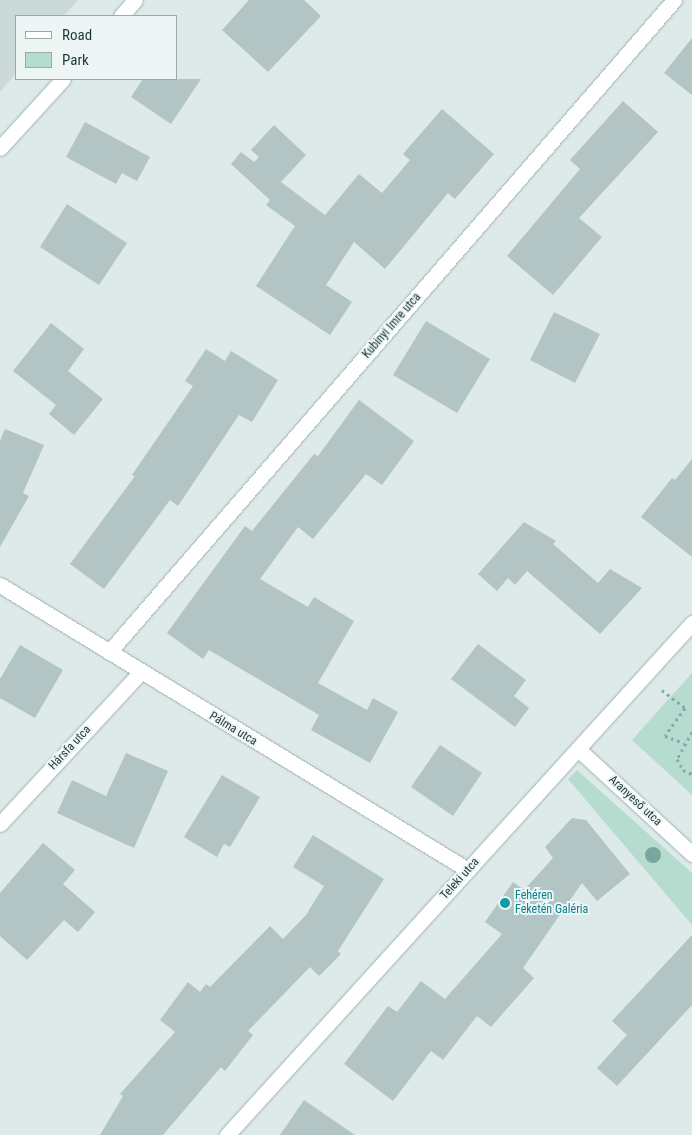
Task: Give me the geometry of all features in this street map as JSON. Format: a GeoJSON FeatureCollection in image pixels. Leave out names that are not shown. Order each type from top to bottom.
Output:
{"type":"FeatureCollection","features":[{"type":"Feature","properties":{"kind":"street"},"geometry":{"type":"LineString","coordinates":[[122,15],[136,0]]}},
{"type":"Feature","properties":{"kind":"street","name":"Kubinyi Imre utca"},"geometry":{"type":"LineString","coordinates":[[110,652],[674,0]]}},
{"type":"Feature","properties":{"kind":"street"},"geometry":{"type":"LineString","coordinates":[[0,148],[62,80]]}},
{"type":"Feature","properties":{"kind":"street","name":"Pálma utca"},"geometry":{"type":"LineString","coordinates":[[0,585],[110,652],[140,673],[468,870]]}},
{"type":"Feature","properties":{"kind":"street","name":"Teleki utca"},"geometry":{"type":"LineString","coordinates":[[227,1135],[692,623]]}},
{"type":"Feature","properties":{"kind":"street","name":"Hársfa utca"},"geometry":{"type":"LineString","coordinates":[[0,824],[140,673]]}},
{"type":"Feature","properties":{"kind":"street","name":"Aranyeső utca"},"geometry":{"type":"LineString","coordinates":[[578,749],[692,854]]}},
{"type":"Feature","properties":{"kind":"path"},"geometry":{"type":"LineString","coordinates":[[645,674],[685,708],[665,736],[684,743]]}},
{"type":"Feature","properties":{"kind":"path"},"geometry":{"type":"LineString","coordinates":[[692,732],[684,743],[677,759],[683,770],[692,774]]}},
{"type":"Feature","properties":{"kind":"shaded area"},"geometry":{"type":"Polygon","coordinates":[[[0,0],[78,0],[65,15],[15,15],[15,74],[0,92],[0,0]]]}},
{"type":"Feature","properties":{"kind":"green space"},"geometry":{"type":"Polygon","coordinates":[[[692,673],[692,795],[632,740],[692,673]]]}},
{"type":"Feature","properties":{"kind":"green space"},"geometry":{"type":"Polygon","coordinates":[[[577,770],[692,873],[692,925],[568,779],[577,770]]]}},
{"type":"Feature","properties":{"kind":"building"},"geometry":{"type":"Polygon","coordinates":[[[249,0],[304,0],[321,16],[268,72],[222,30],[249,0]]]}},
{"type":"Feature","properties":{"kind":"building"},"geometry":{"type":"Polygon","coordinates":[[[692,38],[692,95],[664,73],[692,38]]]}},
{"type":"Feature","properties":{"kind":"building"},"geometry":{"type":"Polygon","coordinates":[[[201,79],[171,124],[131,97],[142,80],[201,79]]]}},
{"type":"Feature","properties":{"kind":"building"},"geometry":{"type":"Polygon","coordinates":[[[623,101],[658,132],[579,218],[602,237],[553,295],[507,256],[580,169],[570,160],[623,101]]]}},
{"type":"Feature","properties":{"kind":"building"},"geometry":{"type":"Polygon","coordinates":[[[442,109],[494,154],[455,199],[448,193],[385,269],[354,242],[326,285],[352,302],[330,335],[256,286],[295,226],[266,205],[270,200],[231,164],[241,152],[254,162],[259,157],[251,150],[274,125],[306,155],[281,182],[325,215],[359,174],[382,193],[410,160],[403,154],[442,109]]]}},
{"type":"Feature","properties":{"kind":"building"},"geometry":{"type":"Polygon","coordinates":[[[85,122],[150,157],[137,181],[122,173],[116,184],[66,157],[85,122]]]}},
{"type":"Feature","properties":{"kind":"building"},"geometry":{"type":"Polygon","coordinates":[[[67,204],[127,243],[99,285],[40,247],[67,204]]]}},
{"type":"Feature","properties":{"kind":"building"},"geometry":{"type":"Polygon","coordinates":[[[554,312],[600,334],[575,383],[530,360],[554,312]]]}},
{"type":"Feature","properties":{"kind":"building"},"geometry":{"type":"Polygon","coordinates":[[[426,321],[490,359],[457,413],[393,375],[426,321]]]}},
{"type":"Feature","properties":{"kind":"building"},"geometry":{"type":"Polygon","coordinates":[[[51,323],[84,349],[68,371],[103,399],[74,435],[49,414],[56,405],[13,371],[51,323]]]}},
{"type":"Feature","properties":{"kind":"building"},"geometry":{"type":"Polygon","coordinates":[[[206,349],[225,361],[231,351],[278,380],[252,422],[239,415],[178,506],[170,500],[104,589],[70,564],[135,476],[132,475],[193,386],[185,381],[206,349]]]}},
{"type":"Feature","properties":{"kind":"building"},"geometry":{"type":"Polygon","coordinates":[[[359,400],[414,441],[382,485],[366,474],[313,539],[298,527],[260,579],[308,607],[314,597],[354,621],[318,683],[367,710],[373,698],[398,712],[370,763],[311,730],[319,715],[209,650],[203,659],[167,633],[245,526],[252,531],[314,454],[318,456],[359,400]]]}},
{"type":"Feature","properties":{"kind":"building"},"geometry":{"type":"Polygon","coordinates":[[[5,429],[44,445],[23,493],[29,496],[0,547],[0,441],[5,429]]]}},
{"type":"Feature","properties":{"kind":"building"},"geometry":{"type":"Polygon","coordinates":[[[692,459],[692,557],[641,517],[672,478],[675,480],[692,459]]]}},
{"type":"Feature","properties":{"kind":"building"},"geometry":{"type":"Polygon","coordinates":[[[524,522],[556,541],[553,544],[598,583],[610,569],[642,588],[600,634],[527,571],[515,585],[508,578],[497,591],[478,574],[524,522]]]}},
{"type":"Feature","properties":{"kind":"building"},"geometry":{"type":"Polygon","coordinates":[[[478,644],[526,680],[514,696],[529,708],[515,727],[451,679],[478,644]]]}},
{"type":"Feature","properties":{"kind":"building"},"geometry":{"type":"Polygon","coordinates":[[[20,645],[63,670],[35,718],[0,698],[0,679],[20,645]]]}},
{"type":"Feature","properties":{"kind":"building"},"geometry":{"type":"Polygon","coordinates":[[[440,745],[482,773],[453,816],[411,787],[440,745]]]}},
{"type":"Feature","properties":{"kind":"building"},"geometry":{"type":"Polygon","coordinates":[[[126,753],[168,771],[134,848],[57,813],[72,780],[106,796],[126,753]]]}},
{"type":"Feature","properties":{"kind":"building"},"geometry":{"type":"Polygon","coordinates":[[[222,775],[260,797],[230,847],[224,844],[217,857],[184,837],[222,775]]]}},
{"type":"Feature","properties":{"kind":"building"},"geometry":{"type":"Polygon","coordinates":[[[572,818],[586,820],[630,874],[597,901],[582,883],[523,968],[534,978],[491,1027],[477,1016],[443,1060],[431,1051],[393,1101],[344,1064],[388,1006],[397,1012],[421,981],[445,999],[502,934],[485,922],[513,882],[524,890],[553,858],[545,847],[572,818]]]}},
{"type":"Feature","properties":{"kind":"building"},"geometry":{"type":"Polygon","coordinates":[[[313,835],[384,879],[338,951],[341,954],[319,976],[310,967],[248,1031],[253,1035],[225,1071],[221,1067],[163,1135],[100,1135],[123,1096],[120,1094],[175,1032],[160,1020],[188,982],[200,992],[206,984],[210,987],[270,926],[283,939],[306,915],[324,886],[293,867],[313,835]]]}},
{"type":"Feature","properties":{"kind":"building"},"geometry":{"type":"Polygon","coordinates":[[[43,843],[75,870],[63,884],[95,912],[78,932],[64,920],[27,960],[0,936],[0,893],[43,843]]]}},
{"type":"Feature","properties":{"kind":"building"},"geometry":{"type":"Polygon","coordinates":[[[692,935],[692,1005],[617,1086],[597,1068],[627,1035],[612,1021],[692,935]]]}},
{"type":"Feature","properties":{"kind":"building"},"geometry":{"type":"Polygon","coordinates":[[[304,1100],[355,1135],[280,1135],[304,1100]]]}},
{"type":"Feature","properties":{"kind":"place","name":"Fehéren Feketén Galéria"},"geometry":{"type":"Point","coordinates":[505,903]}}]}
